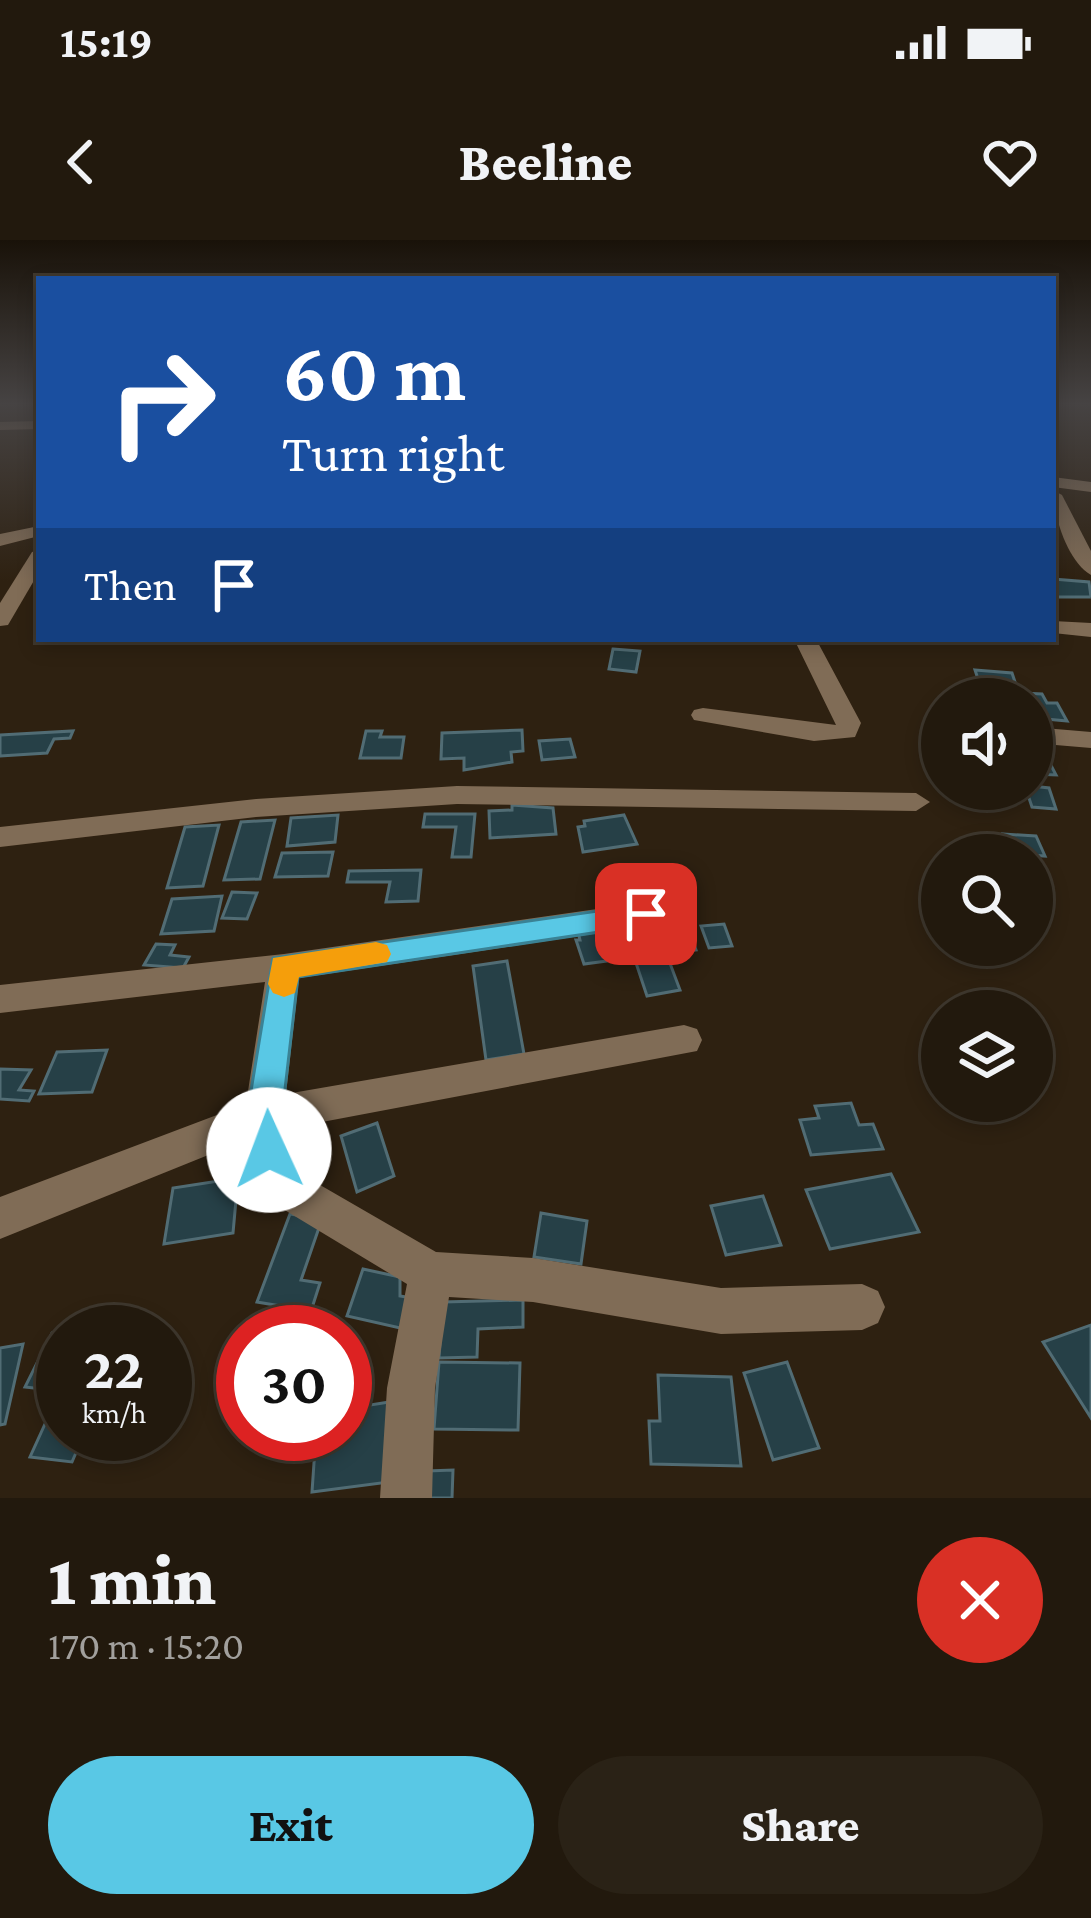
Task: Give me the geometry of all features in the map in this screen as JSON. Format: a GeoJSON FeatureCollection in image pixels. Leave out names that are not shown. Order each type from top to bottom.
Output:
{"type":"FeatureCollection","features":[{"type":"Feature","properties":{"kind":"street"},"geometry":{"type":"LineString","coordinates":[[1056,482],[1091,487]]}},
{"type":"Feature","properties":{"kind":"street"},"geometry":{"type":"LineString","coordinates":[[1056,501],[1091,569]]}},
{"type":"Feature","properties":{"kind":"street"},"geometry":{"type":"LineString","coordinates":[[0,540],[36,532]]}},
{"type":"Feature","properties":{"kind":"street"},"geometry":{"type":"LineString","coordinates":[[0,620],[36,561]]}},
{"type":"Feature","properties":{"kind":"street"},"geometry":{"type":"LineString","coordinates":[[1056,628],[1088,633]]}},
{"type":"Feature","properties":{"kind":"street"},"geometry":{"type":"LineString","coordinates":[[704,715],[814,733],[846,732],[849,723],[807,642]]}},
{"type":"Feature","properties":{"kind":"street"},"geometry":{"type":"LineString","coordinates":[[1053,737],[1091,740]]}},
{"type":"Feature","properties":{"kind":"street"},"geometry":{"type":"LineString","coordinates":[[0,837],[256,808],[457,795],[916,802]]}},
{"type":"Feature","properties":{"kind":"street"},"geometry":{"type":"LineString","coordinates":[[0,999],[284,967],[646,914]]}},
{"type":"Feature","properties":{"kind":"street"},"geometry":{"type":"LineString","coordinates":[[284,967],[264,1115],[269,1150],[293,1192],[431,1274],[533,1280],[722,1311],[862,1306]]}},
{"type":"Feature","properties":{"kind":"street"},"geometry":{"type":"LineString","coordinates":[[0,1218],[264,1115],[684,1040]]}},
{"type":"Feature","properties":{"kind":"street"},"geometry":{"type":"LineString","coordinates":[[406,1498],[411,1388],[431,1274]]}},
{"type":"Feature","properties":{"kind":"building"},"geometry":{"type":"Polygon","coordinates":[[[1056,579],[1089,582],[1091,597],[1056,597],[1056,579]]]}},
{"type":"Feature","properties":{"kind":"building"},"geometry":{"type":"Polygon","coordinates":[[[613,649],[640,651],[636,672],[609,669],[613,649]]]}},
{"type":"Feature","properties":{"kind":"building"},"geometry":{"type":"Polygon","coordinates":[[[975,670],[1012,673],[1014,678],[978,678],[975,670]]]}},
{"type":"Feature","properties":{"kind":"building"},"geometry":{"type":"Polygon","coordinates":[[[1053,703],[1057,703],[1067,721],[1053,720],[1053,703]]]}},
{"type":"Feature","properties":{"kind":"building"},"geometry":{"type":"Polygon","coordinates":[[[522,730],[523,751],[511,752],[512,762],[464,770],[464,758],[441,759],[442,733],[522,730]]]}},
{"type":"Feature","properties":{"kind":"building"},"geometry":{"type":"Polygon","coordinates":[[[73,731],[70,738],[54,739],[47,753],[0,756],[0,735],[73,731]]]}},
{"type":"Feature","properties":{"kind":"building"},"geometry":{"type":"Polygon","coordinates":[[[366,731],[382,731],[380,737],[404,737],[401,758],[360,758],[366,731]]]}},
{"type":"Feature","properties":{"kind":"building"},"geometry":{"type":"Polygon","coordinates":[[[570,739],[575,757],[542,760],[539,741],[570,739]]]}},
{"type":"Feature","properties":{"kind":"building"},"geometry":{"type":"Polygon","coordinates":[[[512,805],[553,808],[556,834],[490,838],[489,811],[512,810],[512,805]]]}},
{"type":"Feature","properties":{"kind":"building"},"geometry":{"type":"Polygon","coordinates":[[[425,814],[475,814],[471,857],[452,857],[456,827],[423,827],[425,814]]]}},
{"type":"Feature","properties":{"kind":"building"},"geometry":{"type":"Polygon","coordinates":[[[338,815],[335,842],[287,846],[291,818],[338,815]]]}},
{"type":"Feature","properties":{"kind":"building"},"geometry":{"type":"Polygon","coordinates":[[[624,815],[637,844],[583,852],[578,827],[585,826],[584,821],[624,815]]]}},
{"type":"Feature","properties":{"kind":"building"},"geometry":{"type":"Polygon","coordinates":[[[275,820],[260,879],[224,880],[241,822],[275,820]]]}},
{"type":"Feature","properties":{"kind":"building"},"geometry":{"type":"Polygon","coordinates":[[[219,825],[203,886],[167,888],[185,827],[219,825]]]}},
{"type":"Feature","properties":{"kind":"building"},"geometry":{"type":"Polygon","coordinates":[[[333,852],[328,876],[275,877],[282,853],[333,852]]]}},
{"type":"Feature","properties":{"kind":"building"},"geometry":{"type":"Polygon","coordinates":[[[421,870],[418,901],[386,902],[390,882],[347,882],[349,871],[421,870]]]}},
{"type":"Feature","properties":{"kind":"building"},"geometry":{"type":"Polygon","coordinates":[[[232,892],[257,893],[247,919],[222,918],[232,892]]]}},
{"type":"Feature","properties":{"kind":"building"},"geometry":{"type":"Polygon","coordinates":[[[222,896],[214,931],[161,934],[172,899],[222,896]]]}},
{"type":"Feature","properties":{"kind":"building"},"geometry":{"type":"Polygon","coordinates":[[[724,924],[732,946],[709,948],[701,926],[724,924]]]}},
{"type":"Feature","properties":{"kind":"building"},"geometry":{"type":"Polygon","coordinates":[[[688,925],[696,950],[632,956],[626,932],[688,925]]]}},
{"type":"Feature","properties":{"kind":"building"},"geometry":{"type":"Polygon","coordinates":[[[614,928],[622,959],[584,964],[578,932],[614,928]]]}},
{"type":"Feature","properties":{"kind":"building"},"geometry":{"type":"Polygon","coordinates":[[[156,944],[175,945],[170,955],[189,957],[183,968],[144,965],[156,944]]]}},
{"type":"Feature","properties":{"kind":"building"},"geometry":{"type":"Polygon","coordinates":[[[668,958],[680,990],[647,996],[636,963],[668,958]]]}},
{"type":"Feature","properties":{"kind":"building"},"geometry":{"type":"Polygon","coordinates":[[[507,961],[524,1054],[486,1060],[473,966],[507,961]]]}},
{"type":"Feature","properties":{"kind":"building"},"geometry":{"type":"Polygon","coordinates":[[[107,1050],[92,1092],[39,1094],[57,1052],[107,1050]]]}},
{"type":"Feature","properties":{"kind":"building"},"geometry":{"type":"Polygon","coordinates":[[[0,1069],[31,1070],[19,1090],[34,1091],[29,1101],[0,1099],[0,1069]]]}},
{"type":"Feature","properties":{"kind":"building"},"geometry":{"type":"Polygon","coordinates":[[[851,1103],[859,1125],[873,1124],[883,1149],[811,1155],[800,1120],[819,1118],[815,1106],[851,1103]]]}},
{"type":"Feature","properties":{"kind":"building"},"geometry":{"type":"Polygon","coordinates":[[[377,1123],[394,1176],[357,1192],[341,1136],[377,1123]]]}},
{"type":"Feature","properties":{"kind":"building"},"geometry":{"type":"Polygon","coordinates":[[[891,1174],[919,1232],[830,1249],[806,1190],[891,1174]]]}},
{"type":"Feature","properties":{"kind":"building"},"geometry":{"type":"Polygon","coordinates":[[[238,1178],[233,1233],[164,1244],[173,1188],[238,1178]]]}},
{"type":"Feature","properties":{"kind":"building"},"geometry":{"type":"Polygon","coordinates":[[[763,1196],[781,1245],[726,1255],[711,1206],[763,1196]]]}},
{"type":"Feature","properties":{"kind":"building"},"geometry":{"type":"Polygon","coordinates":[[[541,1213],[587,1221],[581,1264],[534,1257],[541,1213]]]}},
{"type":"Feature","properties":{"kind":"building"},"geometry":{"type":"Polygon","coordinates":[[[290,1214],[322,1219],[301,1280],[320,1283],[313,1305],[257,1302],[290,1214]]]}},
{"type":"Feature","properties":{"kind":"building"},"geometry":{"type":"Polygon","coordinates":[[[363,1269],[400,1277],[400,1296],[418,1299],[409,1330],[372,1322],[372,1305],[351,1305],[363,1269]]]}},
{"type":"Feature","properties":{"kind":"building"},"geometry":{"type":"Polygon","coordinates":[[[523,1300],[523,1327],[478,1329],[477,1357],[439,1358],[443,1302],[523,1300]]]}},
{"type":"Feature","properties":{"kind":"building"},"geometry":{"type":"Polygon","coordinates":[[[1091,1325],[1091,1418],[1043,1342],[1091,1325]]]}},
{"type":"Feature","properties":{"kind":"building"},"geometry":{"type":"Polygon","coordinates":[[[23,1344],[5,1424],[0,1425],[0,1348],[23,1344]]]}},
{"type":"Feature","properties":{"kind":"building"},"geometry":{"type":"Polygon","coordinates":[[[439,1362],[520,1363],[518,1430],[434,1429],[439,1362]]]}},
{"type":"Feature","properties":{"kind":"building"},"geometry":{"type":"Polygon","coordinates":[[[787,1362],[819,1448],[773,1460],[744,1373],[787,1362]]]}},
{"type":"Feature","properties":{"kind":"building"},"geometry":{"type":"Polygon","coordinates":[[[36,1365],[36,1388],[25,1387],[36,1365]]]}},
{"type":"Feature","properties":{"kind":"building"},"geometry":{"type":"Polygon","coordinates":[[[658,1375],[731,1377],[741,1466],[651,1464],[649,1421],[660,1421],[658,1375]]]}},
{"type":"Feature","properties":{"kind":"building"},"geometry":{"type":"Polygon","coordinates":[[[389,1402],[389,1482],[312,1492],[314,1461],[372,1461],[372,1405],[389,1402]]]}},
{"type":"Feature","properties":{"kind":"building"},"geometry":{"type":"Polygon","coordinates":[[[453,1470],[452,1498],[425,1498],[427,1471],[453,1470]]]}},
{"type":"Feature","properties":{"kind":"slow traffic"},"geometry":{"type":"LineString","coordinates":[[284,984],[284,967],[376,954]]}},
{"type":"Feature","properties":{"kind":"route"},"geometry":{"type":"LineString","coordinates":[[269,1150],[264,1115],[284,967],[646,914]]}}]}
